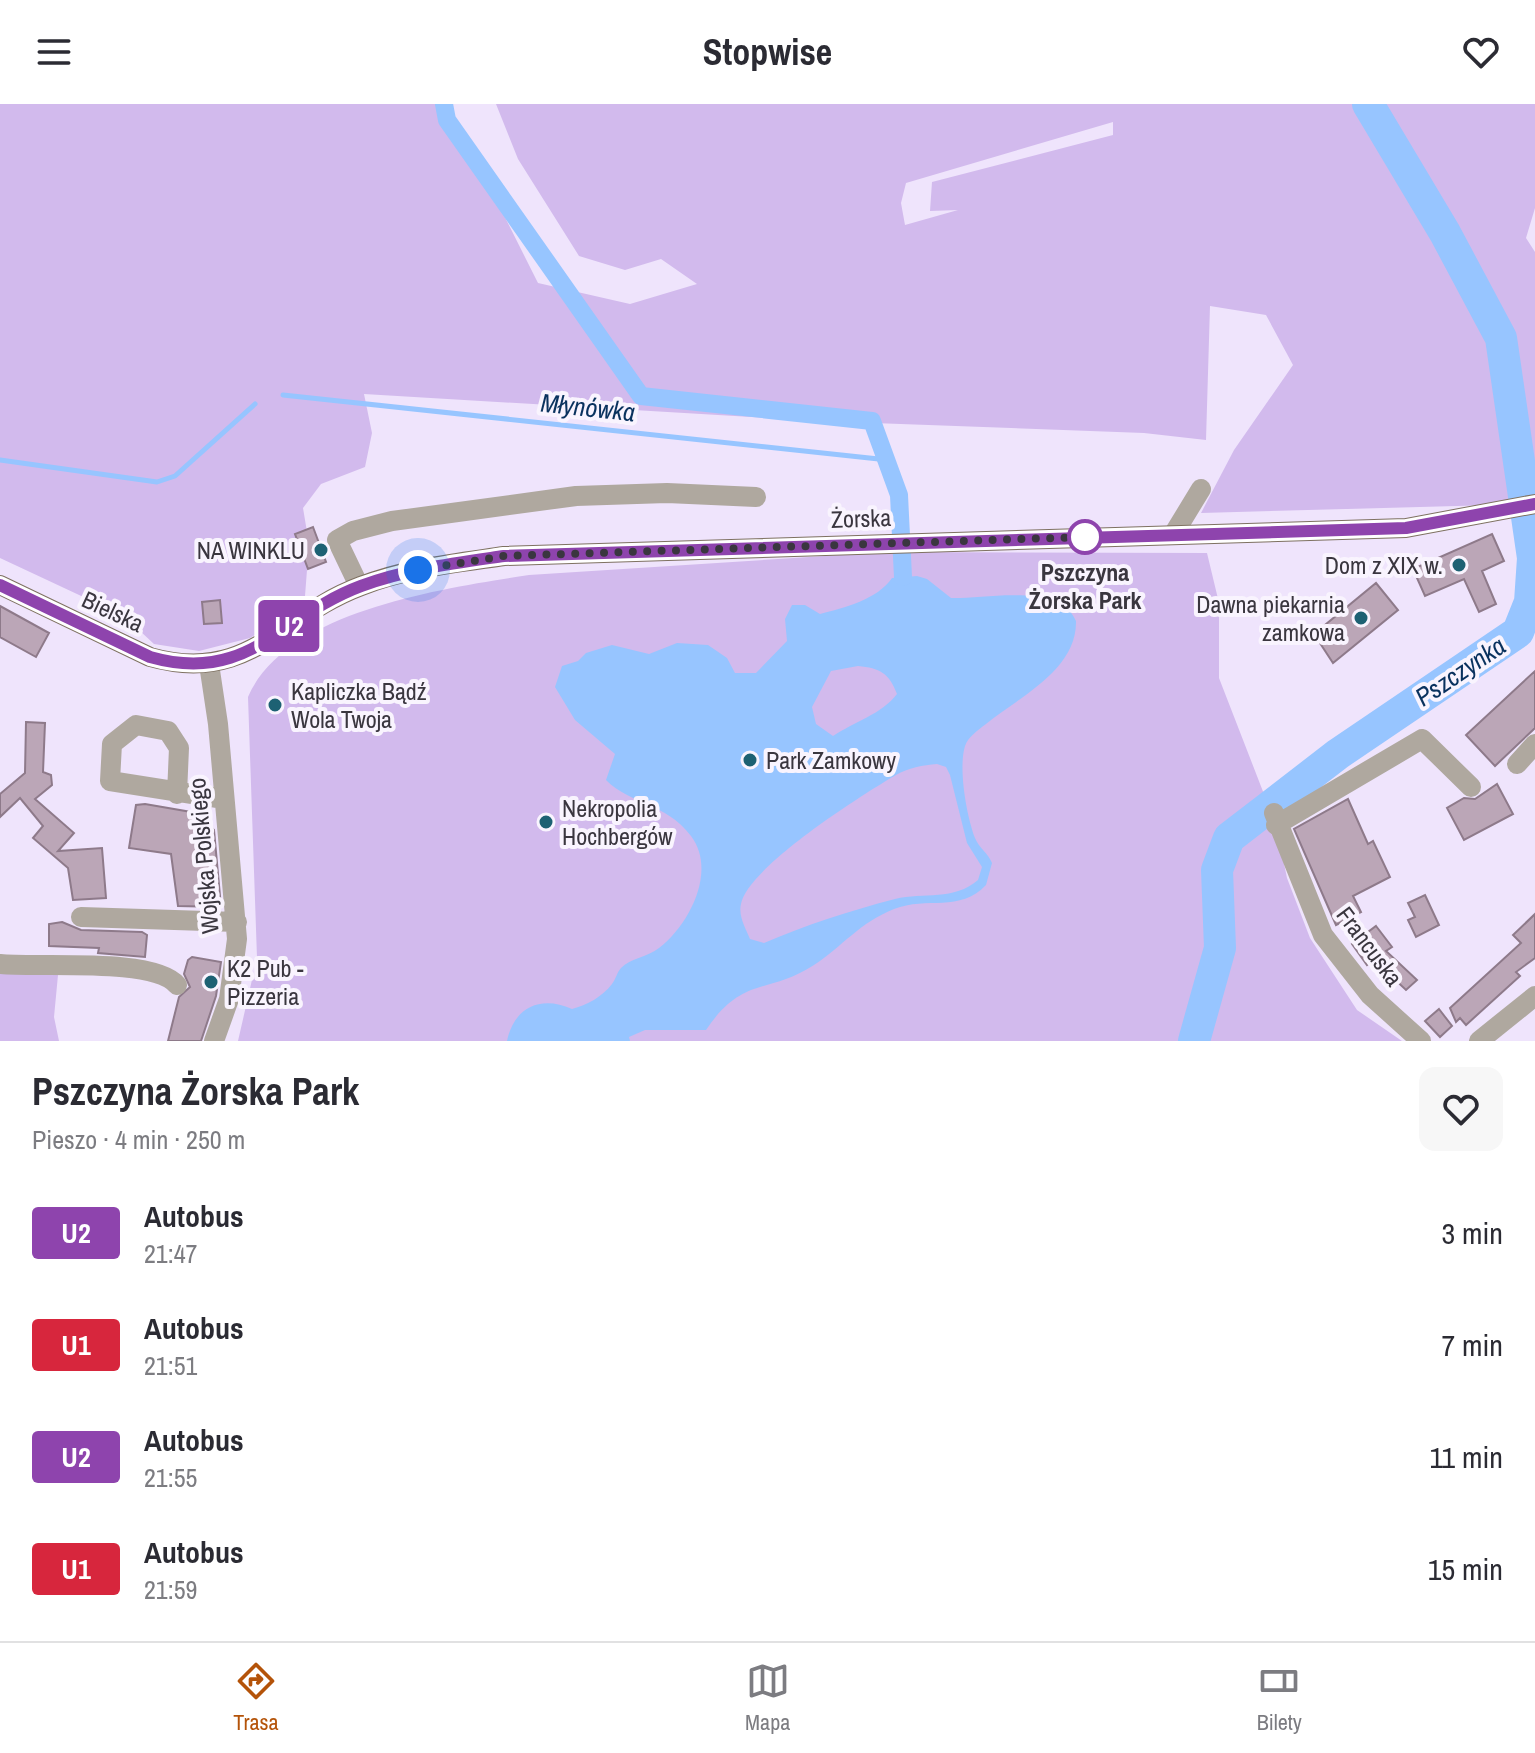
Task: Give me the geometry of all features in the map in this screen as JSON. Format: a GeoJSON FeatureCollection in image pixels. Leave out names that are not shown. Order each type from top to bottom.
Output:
{"type":"FeatureCollection","features":[{"type":"Feature","properties":{"kind":"main road","name":"Żorska"},"geometry":{"type":"LineString","coordinates":[[209,664],[257,648],[330,599],[359,586],[390,576],[504,556],[1406,528],[1535,504]]}},
{"type":"Feature","properties":{"kind":"main road","name":"Bielska"},"geometry":{"type":"LineString","coordinates":[[0,585],[150,657],[175,664],[209,664]]}},
{"type":"Feature","properties":{"kind":"street"},"geometry":{"type":"LineString","coordinates":[[1173,535],[1201,489]]}},
{"type":"Feature","properties":{"kind":"street"},"geometry":{"type":"LineString","coordinates":[[359,586],[337,540],[353,531],[392,521],[576,496],[667,493],[756,497]]}},
{"type":"Feature","properties":{"kind":"street","name":"Wojska Polskiego"},"geometry":{"type":"LineString","coordinates":[[209,664],[237,922],[229,999],[214,1041]]}},
{"type":"Feature","properties":{"kind":"street","name":"Francuska"},"geometry":{"type":"LineString","coordinates":[[1421,1041],[1370,995],[1323,935],[1275,819],[1422,739],[1471,787]]}},
{"type":"Feature","properties":{"kind":"street"},"geometry":{"type":"LineString","coordinates":[[1517,764],[1535,744]]}},
{"type":"Feature","properties":{"kind":"street"},"geometry":{"type":"LineString","coordinates":[[177,794],[224,799]]}},
{"type":"Feature","properties":{"kind":"street"},"geometry":{"type":"LineString","coordinates":[[81,917],[237,922]]}},
{"type":"Feature","properties":{"kind":"street"},"geometry":{"type":"LineString","coordinates":[[0,964],[129,969],[156,973],[177,985]]}},
{"type":"Feature","properties":{"kind":"street"},"geometry":{"type":"LineString","coordinates":[[1479,1041],[1535,996]]}},
{"type":"Feature","properties":{"kind":"shaded area"},"geometry":{"type":"Polygon","coordinates":[[[0,104],[448,104],[538,283],[630,304],[697,284],[661,259],[625,270],[579,256],[518,159],[496,104],[1535,104],[1535,208],[1526,238],[1535,252],[1535,489],[1493,505],[1201,513],[1234,450],[1293,365],[1266,315],[1210,306],[1206,440],[1144,433],[818,421],[364,394],[372,433],[365,467],[321,484],[303,508],[309,544],[305,596],[289,613],[250,638],[199,651],[154,644],[124,616],[0,558],[0,104]],[[1113,122],[906,183],[901,203],[905,225],[958,210],[930,211],[932,182],[1113,135],[1113,122]]]}},
{"type":"Feature","properties":{"kind":"shaded area","name":"Park Zamkowy"},"geometry":{"type":"Polygon","coordinates":[[[888,552],[1207,553],[1219,603],[1219,678],[1276,825],[1287,878],[1310,938],[1357,1010],[1402,1041],[238,1041],[257,958],[248,697],[267,667],[296,643],[331,624],[371,608],[455,587],[529,575],[888,552]]]}},
{"type":"Feature","properties":{"kind":"shaded area"},"geometry":{"type":"Polygon","coordinates":[[[0,971],[58,975],[54,1017],[59,1041],[0,1041],[0,971]]]}},
{"type":"Feature","properties":{"kind":"water"},"geometry":{"type":"Polygon","coordinates":[[[917,576],[927,579],[951,598],[1001,595],[1038,597],[1054,601],[1067,609],[1076,621],[1074,638],[1057,668],[977,731],[965,746],[963,780],[969,818],[977,842],[992,863],[986,885],[965,899],[906,905],[882,915],[814,965],[783,980],[744,993],[719,1013],[706,1030],[645,1030],[629,1037],[630,1041],[507,1041],[516,1020],[530,1007],[550,1003],[572,1009],[589,1003],[608,989],[625,965],[659,948],[690,911],[700,880],[698,850],[681,825],[659,810],[626,795],[606,780],[615,754],[575,720],[555,687],[562,666],[578,661],[586,653],[612,645],[649,654],[677,643],[708,645],[727,658],[735,673],[756,673],[787,641],[785,619],[792,605],[805,605],[820,614],[829,612],[869,597],[892,578],[917,576]],[[858,666],[831,671],[812,707],[816,724],[833,736],[876,712],[897,694],[883,673],[858,666]],[[937,764],[896,775],[808,833],[763,871],[748,889],[740,909],[750,939],[764,943],[861,908],[906,897],[959,891],[978,880],[982,867],[967,843],[950,775],[946,767],[937,764]]]}},
{"type":"Feature","properties":{"kind":"building"},"geometry":{"type":"Polygon","coordinates":[[[313,527],[326,562],[308,569],[295,534],[313,527]]]}},
{"type":"Feature","properties":{"kind":"building","name":"Dom z XIX w."},"geometry":{"type":"Polygon","coordinates":[[[1492,534],[1504,561],[1482,571],[1496,604],[1479,612],[1464,579],[1425,596],[1413,569],[1492,534]]]}},
{"type":"Feature","properties":{"kind":"building","name":"Dawna piekarnia zamkowa"},"geometry":{"type":"Polygon","coordinates":[[[1376,583],[1398,610],[1333,663],[1314,634],[1376,583]]]}},
{"type":"Feature","properties":{"kind":"building"},"geometry":{"type":"Polygon","coordinates":[[[220,600],[222,623],[204,624],[202,602],[220,600]]]}},
{"type":"Feature","properties":{"kind":"building"},"geometry":{"type":"Polygon","coordinates":[[[0,606],[49,633],[36,657],[0,637],[0,606]]]}},
{"type":"Feature","properties":{"kind":"building"},"geometry":{"type":"Polygon","coordinates":[[[1535,671],[1535,728],[1495,766],[1466,735],[1535,671]]]}},
{"type":"Feature","properties":{"kind":"building"},"geometry":{"type":"Polygon","coordinates":[[[26,722],[45,723],[43,772],[51,775],[52,785],[35,799],[74,833],[58,851],[102,848],[106,898],[73,900],[68,868],[33,838],[43,826],[20,798],[0,817],[0,794],[25,773],[26,722]]]}},
{"type":"Feature","properties":{"kind":"building"},"geometry":{"type":"Polygon","coordinates":[[[1497,784],[1513,814],[1464,840],[1447,808],[1464,798],[1475,799],[1497,784]]]}},
{"type":"Feature","properties":{"kind":"building"},"geometry":{"type":"Polygon","coordinates":[[[1348,799],[1368,844],[1373,841],[1390,877],[1353,896],[1361,912],[1336,925],[1294,829],[1348,799]]]}},
{"type":"Feature","properties":{"kind":"building"},"geometry":{"type":"Polygon","coordinates":[[[136,805],[197,813],[214,830],[221,907],[178,906],[171,854],[129,848],[136,805]]]}},
{"type":"Feature","properties":{"kind":"building"},"geometry":{"type":"Polygon","coordinates":[[[1425,895],[1439,925],[1416,937],[1408,920],[1415,917],[1408,903],[1425,895]]]}},
{"type":"Feature","properties":{"kind":"building"},"geometry":{"type":"Polygon","coordinates":[[[1535,914],[1535,958],[1516,972],[1520,976],[1466,1025],[1460,1018],[1456,1022],[1450,1008],[1521,943],[1513,935],[1535,914]]]}},
{"type":"Feature","properties":{"kind":"building"},"geometry":{"type":"Polygon","coordinates":[[[62,922],[81,930],[142,932],[147,935],[145,957],[98,953],[99,948],[49,946],[49,924],[62,922]]]}},
{"type":"Feature","properties":{"kind":"building"},"geometry":{"type":"Polygon","coordinates":[[[1376,926],[1392,947],[1386,951],[1417,980],[1406,990],[1374,960],[1367,965],[1352,944],[1376,926]]]}},
{"type":"Feature","properties":{"kind":"building"},"geometry":{"type":"Polygon","coordinates":[[[192,957],[221,962],[216,996],[201,1041],[168,1041],[179,997],[190,987],[184,974],[192,957]]]}},
{"type":"Feature","properties":{"kind":"building"},"geometry":{"type":"Polygon","coordinates":[[[1439,1009],[1452,1026],[1440,1037],[1425,1021],[1439,1009]]]}},
{"type":"Feature","properties":{"kind":"waterway"},"geometry":{"type":"LineString","coordinates":[[444,104],[447,120],[641,396],[872,421],[899,495],[903,577]]}},
{"type":"Feature","properties":{"kind":"waterway","name":"Pszczynka"},"geometry":{"type":"LineString","coordinates":[[1194,1041],[1220,948],[1217,870],[1229,838],[1338,754],[1518,632],[1530,602],[1533,558],[1501,338],[1445,233],[1368,104]]}},
{"type":"Feature","properties":{"kind":"waterway","name":"Młynówka"},"geometry":{"type":"LineString","coordinates":[[283,395],[888,460]]}},
{"type":"Feature","properties":{"kind":"waterway","name":"Młynówka"},"geometry":{"type":"LineString","coordinates":[[0,460],[157,482],[175,476],[255,404]]}},
{"type":"Feature","properties":{"kind":"bus line","name":"U2"},"geometry":{"type":"LineString","coordinates":[[0,585],[150,657],[175,664],[209,664],[257,648],[330,599],[359,586],[447,564],[504,556],[1406,528],[1535,504]]}},
{"type":"Feature","properties":{"kind":"place","name":"Pszczyna Żorska Park"},"geometry":{"type":"Point","coordinates":[1085,537]}},
{"type":"Feature","properties":{"kind":"place","name":"NA WINKLU"},"geometry":{"type":"Point","coordinates":[321,550]}},
{"type":"Feature","properties":{"kind":"place","name":"Dom z XIX w."},"geometry":{"type":"Point","coordinates":[1459,565]}},
{"type":"Feature","properties":{"kind":"place","name":"Dawna piekarnia zamkowa"},"geometry":{"type":"Point","coordinates":[1361,618]}},
{"type":"Feature","properties":{"kind":"place","name":"Kapliczka Bądź Wola Twoja"},"geometry":{"type":"Point","coordinates":[275,705]}},
{"type":"Feature","properties":{"kind":"place","name":"Park Zamkowy"},"geometry":{"type":"Point","coordinates":[750,760]}},
{"type":"Feature","properties":{"kind":"place","name":"Nekropolia Hochbergów"},"geometry":{"type":"Point","coordinates":[546,822]}},
{"type":"Feature","properties":{"kind":"place","name":"K2 Pub - Pizzeria"},"geometry":{"type":"Point","coordinates":[211,982]}},
{"type":"Feature","properties":{"kind":"route"},"geometry":{"type":"LineString","coordinates":[[418,570],[504,556],[1085,537]]}}]}
